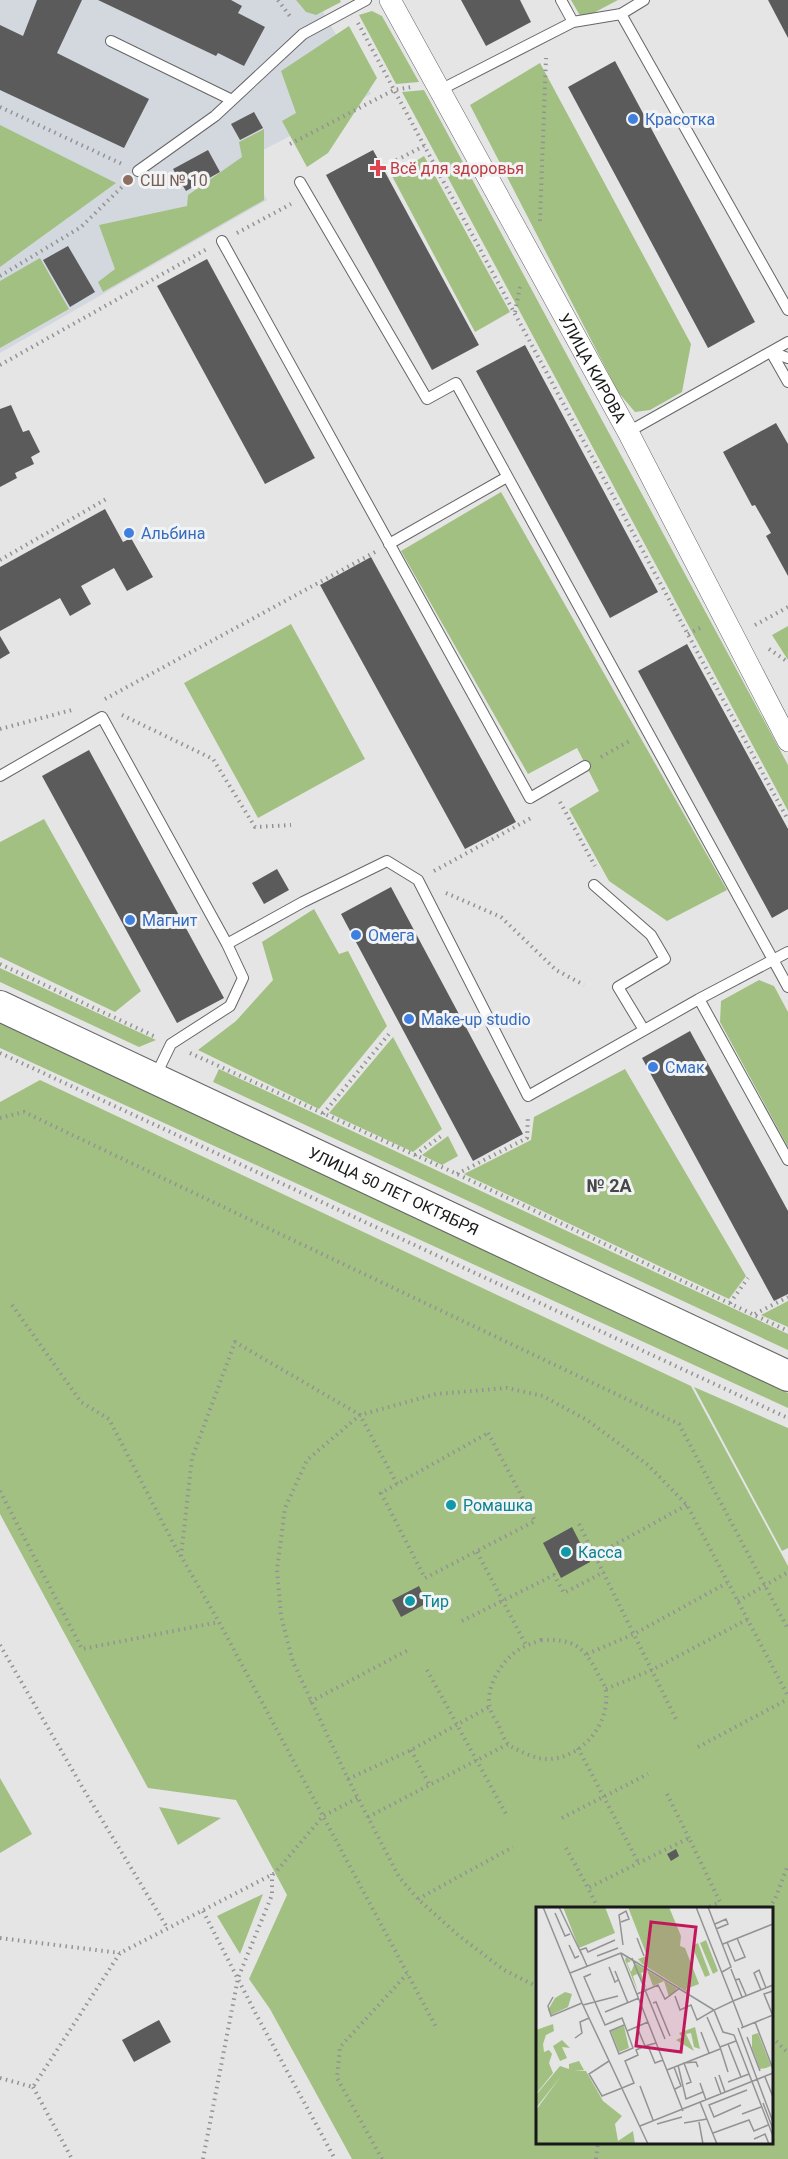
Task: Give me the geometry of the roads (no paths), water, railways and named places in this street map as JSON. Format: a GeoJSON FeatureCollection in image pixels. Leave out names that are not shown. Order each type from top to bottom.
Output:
{"type":"FeatureCollection","features":[{"type":"Feature","properties":{"kind":"street","name":"УЛИЦА КИРОВА"},"geometry":{"type":"LineString","coordinates":[[390,0],[628,432],[786,731]]}},
{"type":"Feature","properties":{"kind":"street","name":"УЛИЦА 50 ЛЕТ ОКТЯБРЯ"},"geometry":{"type":"LineString","coordinates":[[0,1006],[788,1376]]}},
{"type":"Feature","properties":{"kind":"lane"},"geometry":{"type":"LineString","coordinates":[[138,171],[215,116],[303,34],[366,0]]}},
{"type":"Feature","properties":{"kind":"lane"},"geometry":{"type":"LineString","coordinates":[[561,0],[573,22]]}},
{"type":"Feature","properties":{"kind":"lane"},"geometry":{"type":"LineString","coordinates":[[439,87],[573,22],[621,14],[644,0]]}},
{"type":"Feature","properties":{"kind":"lane"},"geometry":{"type":"LineString","coordinates":[[621,14],[788,310]]}},
{"type":"Feature","properties":{"kind":"lane"},"geometry":{"type":"LineString","coordinates":[[111,41],[232,100]]}},
{"type":"Feature","properties":{"kind":"lane"},"geometry":{"type":"LineString","coordinates":[[300,182],[427,399],[456,383],[788,987]]}},
{"type":"Feature","properties":{"kind":"lane"},"geometry":{"type":"LineString","coordinates":[[222,241],[530,798],[585,766]]}},
{"type":"Feature","properties":{"kind":"lane"},"geometry":{"type":"LineString","coordinates":[[628,432],[788,342]]}},
{"type":"Feature","properties":{"kind":"lane"},"geometry":{"type":"LineString","coordinates":[[771,352],[788,358]]}},
{"type":"Feature","properties":{"kind":"lane"},"geometry":{"type":"LineString","coordinates":[[771,352],[788,382]]}},
{"type":"Feature","properties":{"kind":"lane"},"geometry":{"type":"LineString","coordinates":[[388,544],[507,477]]}},
{"type":"Feature","properties":{"kind":"lane"},"geometry":{"type":"LineString","coordinates":[[0,776],[102,717],[227,944],[243,978],[230,1006],[171,1044],[155,1077]]}},
{"type":"Feature","properties":{"kind":"lane"},"geometry":{"type":"LineString","coordinates":[[227,944],[303,902],[387,861],[418,880],[528,1096],[699,999],[788,952]]}},
{"type":"Feature","properties":{"kind":"lane"},"geometry":{"type":"LineString","coordinates":[[594,885],[651,935],[665,959],[618,987],[644,1030]]}},
{"type":"Feature","properties":{"kind":"lane"},"geometry":{"type":"LineString","coordinates":[[699,999],[788,1160]]}},
{"type":"Feature","properties":{"kind":"place","name":"Красотка"},"geometry":{"type":"Point","coordinates":[633,119]}},
{"type":"Feature","properties":{"kind":"place","name":"Всё для здоровья"},"geometry":{"type":"Point","coordinates":[378,168]}},
{"type":"Feature","properties":{"kind":"place","name":"СШ № 10"},"geometry":{"type":"Point","coordinates":[128,180]}},
{"type":"Feature","properties":{"kind":"place","name":"Альбина"},"geometry":{"type":"Point","coordinates":[129,533]}},
{"type":"Feature","properties":{"kind":"place","name":"Магнит"},"geometry":{"type":"Point","coordinates":[130,920]}},
{"type":"Feature","properties":{"kind":"place","name":"Омега"},"geometry":{"type":"Point","coordinates":[356,935]}},
{"type":"Feature","properties":{"kind":"place","name":"Make-up studio"},"geometry":{"type":"Point","coordinates":[409,1019]}},
{"type":"Feature","properties":{"kind":"place","name":"Смак"},"geometry":{"type":"Point","coordinates":[653,1067]}},
{"type":"Feature","properties":{"kind":"place","name":"Ромашка"},"geometry":{"type":"Point","coordinates":[451,1505]}},
{"type":"Feature","properties":{"kind":"place","name":"Касса"},"geometry":{"type":"Point","coordinates":[566,1552]}},
{"type":"Feature","properties":{"kind":"place","name":"Тир"},"geometry":{"type":"Point","coordinates":[410,1601]}},
{"type":"Feature","properties":{"kind":"district","name":"№ 2А"},"geometry":{"type":"Point","coordinates":[609,1185]}}]}
